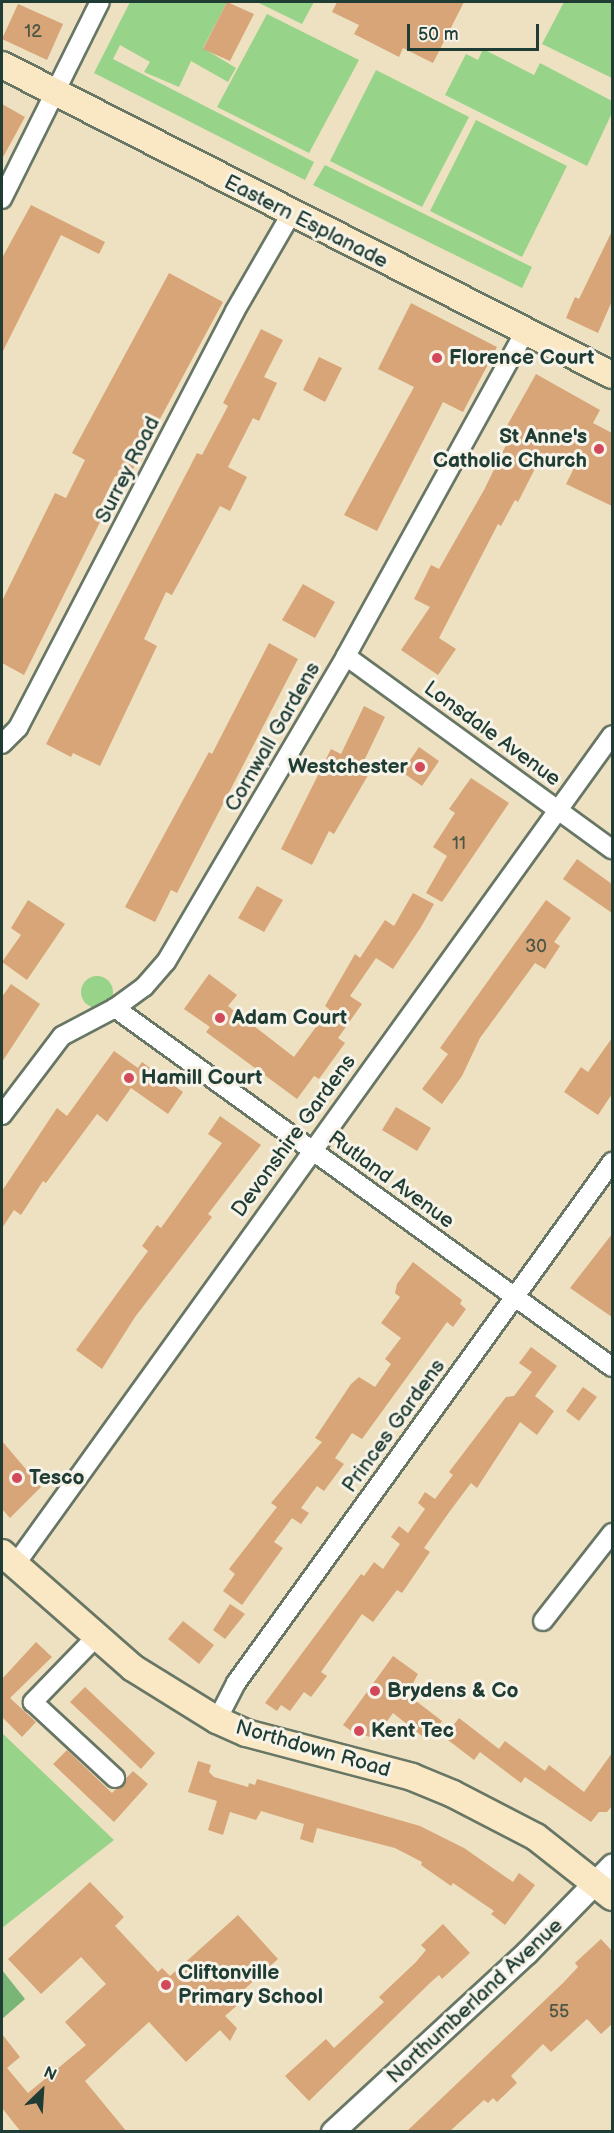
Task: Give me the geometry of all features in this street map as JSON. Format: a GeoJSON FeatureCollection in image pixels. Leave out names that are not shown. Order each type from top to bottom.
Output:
{"type":"FeatureCollection","features":[{"type":"Feature","properties":{"kind":"main road","name":"Eastern Esplanade"},"geometry":{"type":"LineString","coordinates":[[2,65],[291,214],[612,375]]}},
{"type":"Feature","properties":{"kind":"main road","name":"Northdown Road"},"geometry":{"type":"LineString","coordinates":[[8,1559],[133,1668],[217,1720],[246,1733],[412,1777],[453,1794],[536,1837],[607,1882]]}},
{"type":"Feature","properties":{"kind":"street"},"geometry":{"type":"LineString","coordinates":[[2,200],[100,2]]}},
{"type":"Feature","properties":{"kind":"street","name":"Surrey Road"},"geometry":{"type":"LineString","coordinates":[[2,744],[18,728],[235,311],[291,214]]}},
{"type":"Feature","properties":{"kind":"street","name":"Cornwall Gardens"},"geometry":{"type":"LineString","coordinates":[[2,1115],[62,1036],[116,1008],[144,987],[166,962],[346,656],[525,332]]}},
{"type":"Feature","properties":{"kind":"street","name":"Lonsdale Avenue"},"geometry":{"type":"LineString","coordinates":[[346,656],[612,849]]}},
{"type":"Feature","properties":{"kind":"street","name":"Devonshire Gardens"},"geometry":{"type":"LineString","coordinates":[[8,1559],[312,1150],[612,735]]}},
{"type":"Feature","properties":{"kind":"street","name":"Rutland Avenue"},"geometry":{"type":"LineString","coordinates":[[116,1008],[612,1366]]}},
{"type":"Feature","properties":{"kind":"street","name":"Princes Gardens"},"geometry":{"type":"LineString","coordinates":[[217,1720],[236,1683],[612,1162]]}},
{"type":"Feature","properties":{"kind":"street"},"geometry":{"type":"LineString","coordinates":[[543,1621],[612,1533]]}},
{"type":"Feature","properties":{"kind":"street"},"geometry":{"type":"LineString","coordinates":[[96,1637],[33,1702],[115,1778]]}},
{"type":"Feature","properties":{"kind":"street","name":"Northumberland Avenue"},"geometry":{"type":"LineString","coordinates":[[333,2132],[607,1882]]}},
{"type":"Feature","properties":{"kind":"green space"},"geometry":{"type":"Polygon","coordinates":[[[130,2],[227,2],[203,48],[236,68],[228,82],[191,61],[179,87],[144,72],[150,62],[120,45],[113,59],[314,162],[305,180],[94,73],[130,2]]]}},
{"type":"Feature","properties":{"kind":"green space"},"geometry":{"type":"Polygon","coordinates":[[[257,2],[314,2],[302,24],[257,2]]]}},
{"type":"Feature","properties":{"kind":"green space"},"geometry":{"type":"Polygon","coordinates":[[[564,2],[612,2],[612,78],[542,44],[564,2]]]}},
{"type":"Feature","properties":{"kind":"green space"},"geometry":{"type":"Polygon","coordinates":[[[267,14],[359,60],[309,153],[217,107],[267,14]]]}},
{"type":"Feature","properties":{"kind":"green space"},"geometry":{"type":"Polygon","coordinates":[[[483,49],[534,75],[540,63],[612,101],[612,113],[587,166],[445,95],[466,54],[478,60],[483,49]]]}},
{"type":"Feature","properties":{"kind":"green space"},"geometry":{"type":"Polygon","coordinates":[[[376,70],[469,117],[422,207],[330,161],[376,70]]]}},
{"type":"Feature","properties":{"kind":"green space"},"geometry":{"type":"Polygon","coordinates":[[[476,120],[567,166],[522,257],[430,211],[476,120]]]}},
{"type":"Feature","properties":{"kind":"green space"},"geometry":{"type":"Polygon","coordinates":[[[325,165],[532,267],[522,288],[313,185],[325,165]]]}},
{"type":"Feature","properties":{"kind":"green space"},"geometry":{"type":"Polygon","coordinates":[[[97,976],[108,981],[113,992],[108,1003],[97,1008],[86,1003],[81,992],[86,981],[97,976]]]}},
{"type":"Feature","properties":{"kind":"green space"},"geometry":{"type":"Polygon","coordinates":[[[2,1733],[114,1840],[2,1928],[2,1733]]]}},
{"type":"Feature","properties":{"kind":"green space"},"geometry":{"type":"Polygon","coordinates":[[[2,1970],[25,1999],[2,2019],[2,1970]]]}},
{"type":"Feature","properties":{"kind":"building"},"geometry":{"type":"Polygon","coordinates":[[[227,2],[254,14],[230,61],[203,49],[227,2]]]}},
{"type":"Feature","properties":{"kind":"building"},"geometry":{"type":"Polygon","coordinates":[[[337,2],[464,2],[433,63],[403,48],[399,57],[354,34],[359,25],[332,12],[337,2]]]}},
{"type":"Feature","properties":{"kind":"building"},"geometry":{"type":"Polygon","coordinates":[[[18,4],[63,24],[47,60],[2,39],[18,4]]]}},
{"type":"Feature","properties":{"kind":"building"},"geometry":{"type":"Polygon","coordinates":[[[2,104],[25,117],[2,159],[2,104]]]}},
{"type":"Feature","properties":{"kind":"building"},"geometry":{"type":"Polygon","coordinates":[[[31,205],[105,242],[99,254],[61,235],[2,353],[2,258],[31,205]]]}},
{"type":"Feature","properties":{"kind":"building"},"geometry":{"type":"Polygon","coordinates":[[[612,231],[612,301],[598,333],[566,318],[575,297],[579,299],[612,231]]]}},
{"type":"Feature","properties":{"kind":"building"},"geometry":{"type":"Polygon","coordinates":[[[169,273],[223,302],[126,482],[115,476],[99,509],[105,512],[24,675],[2,663],[2,601],[55,493],[66,498],[85,460],[72,453],[169,273]]]}},
{"type":"Feature","properties":{"kind":"building"},"geometry":{"type":"Polygon","coordinates":[[[411,303],[497,347],[463,412],[443,402],[377,531],[344,515],[414,387],[378,369],[411,303]]]}},
{"type":"Feature","properties":{"kind":"building"},"geometry":{"type":"Polygon","coordinates":[[[261,329],[283,340],[264,377],[277,383],[259,421],[253,418],[228,467],[247,477],[230,511],[220,506],[172,595],[166,592],[144,639],[157,646],[100,766],[73,753],[71,757],[46,744],[197,453],[202,455],[228,406],[223,403],[261,329]]]}},
{"type":"Feature","properties":{"kind":"building"},"geometry":{"type":"Polygon","coordinates":[[[319,357],[342,368],[325,402],[303,390],[319,357]]]}},
{"type":"Feature","properties":{"kind":"building"},"geometry":{"type":"Polygon","coordinates":[[[536,374],[600,410],[593,423],[612,433],[612,506],[566,484],[573,470],[543,453],[518,502],[515,500],[501,526],[498,524],[439,638],[456,649],[438,675],[401,650],[430,607],[414,599],[431,565],[439,569],[484,490],[511,435],[504,431],[536,374]]]}},
{"type":"Feature","properties":{"kind":"building"},"geometry":{"type":"Polygon","coordinates":[[[303,584],[335,602],[315,638],[282,620],[303,584]]]}},
{"type":"Feature","properties":{"kind":"building"},"geometry":{"type":"Polygon","coordinates":[[[269,643],[298,659],[177,893],[171,890],[155,922],[125,907],[209,752],[212,754],[269,643]]]}},
{"type":"Feature","properties":{"kind":"building"},"geometry":{"type":"Polygon","coordinates":[[[364,706],[385,717],[362,765],[371,770],[334,834],[329,831],[312,865],[281,849],[331,749],[341,754],[364,706]]]}},
{"type":"Feature","properties":{"kind":"building","name":"Westchester"},"geometry":{"type":"Polygon","coordinates":[[[419,747],[439,761],[422,786],[402,772],[419,747]]]}},
{"type":"Feature","properties":{"kind":"building"},"geometry":{"type":"Polygon","coordinates":[[[471,778],[509,803],[442,902],[426,893],[447,856],[433,847],[455,813],[449,809],[471,778]]]}},
{"type":"Feature","properties":{"kind":"building"},"geometry":{"type":"Polygon","coordinates":[[[577,859],[612,884],[612,913],[563,879],[577,859]]]}},
{"type":"Feature","properties":{"kind":"building"},"geometry":{"type":"Polygon","coordinates":[[[257,886],[283,900],[264,932],[238,918],[257,886]]]}},
{"type":"Feature","properties":{"kind":"building"},"geometry":{"type":"Polygon","coordinates":[[[413,893],[434,904],[393,969],[376,958],[350,996],[362,1004],[338,1038],[345,1043],[319,1079],[314,1076],[297,1099],[206,1032],[210,1027],[184,1009],[209,974],[237,995],[228,1006],[294,1057],[329,1009],[325,1006],[355,954],[360,958],[385,920],[394,926],[413,893]]]}},
{"type":"Feature","properties":{"kind":"building"},"geometry":{"type":"Polygon","coordinates":[[[28,900],[65,924],[27,980],[2,962],[21,935],[11,928],[28,900]]]}},
{"type":"Feature","properties":{"kind":"building"},"geometry":{"type":"Polygon","coordinates":[[[546,900],[571,918],[554,942],[560,946],[545,969],[535,963],[480,1038],[462,1076],[442,1104],[422,1089],[448,1054],[440,1048],[546,900]]]}},
{"type":"Feature","properties":{"kind":"building"},"geometry":{"type":"Polygon","coordinates":[[[11,984],[40,1004],[2,1062],[2,997],[11,984]]]}},
{"type":"Feature","properties":{"kind":"building"},"geometry":{"type":"Polygon","coordinates":[[[612,1038],[612,1094],[598,1115],[564,1092],[581,1067],[588,1072],[612,1038]]]}},
{"type":"Feature","properties":{"kind":"building"},"geometry":{"type":"Polygon","coordinates":[[[114,1051],[138,1068],[142,1062],[183,1092],[168,1114],[131,1088],[107,1122],[97,1114],[46,1183],[43,1181],[21,1215],[14,1210],[2,1228],[2,1191],[57,1108],[67,1116],[114,1051]]]}},
{"type":"Feature","properties":{"kind":"building"},"geometry":{"type":"Polygon","coordinates":[[[396,1107],[431,1128],[417,1151],[382,1130],[396,1107]]]}},
{"type":"Feature","properties":{"kind":"building"},"geometry":{"type":"Polygon","coordinates":[[[220,1116],[261,1145],[208,1214],[212,1217],[135,1317],[102,1369],[76,1350],[148,1251],[142,1246],[157,1225],[161,1228],[222,1143],[208,1134],[220,1116]]]}},
{"type":"Feature","properties":{"kind":"building"},"geometry":{"type":"Polygon","coordinates":[[[612,1234],[612,1317],[570,1288],[612,1234]]]}},
{"type":"Feature","properties":{"kind":"building"},"geometry":{"type":"Polygon","coordinates":[[[413,1262],[462,1300],[460,1304],[466,1309],[453,1327],[447,1322],[362,1439],[352,1433],[335,1458],[344,1464],[324,1491],[317,1486],[301,1508],[309,1513],[301,1524],[292,1518],[274,1542],[283,1548],[242,1605],[223,1591],[235,1574],[229,1569],[277,1507],[271,1503],[322,1442],[315,1438],[351,1384],[359,1377],[375,1387],[391,1364],[385,1359],[401,1338],[381,1323],[400,1297],[395,1293],[397,1284],[413,1262]]]}},
{"type":"Feature","properties":{"kind":"building"},"geometry":{"type":"Polygon","coordinates":[[[531,1347],[557,1366],[535,1396],[554,1411],[537,1435],[520,1422],[477,1488],[471,1483],[424,1548],[430,1552],[402,1593],[397,1590],[373,1622],[362,1614],[321,1672],[327,1676],[311,1697],[304,1692],[290,1711],[281,1705],[277,1711],[265,1703],[361,1574],[364,1576],[374,1562],[383,1569],[400,1544],[391,1537],[399,1526],[408,1533],[425,1509],[418,1503],[425,1492],[435,1499],[453,1475],[449,1472],[506,1397],[514,1396],[532,1372],[519,1363],[531,1347]]]}},
{"type":"Feature","properties":{"kind":"building"},"geometry":{"type":"Polygon","coordinates":[[[583,1387],[597,1397],[579,1421],[566,1411],[583,1387]]]}},
{"type":"Feature","properties":{"kind":"building","name":"Tesco"},"geometry":{"type":"Polygon","coordinates":[[[2,1441],[41,1487],[10,1518],[2,1509],[2,1441]]]}},
{"type":"Feature","properties":{"kind":"building"},"geometry":{"type":"Polygon","coordinates":[[[230,1604],[245,1614],[225,1639],[213,1630],[230,1604]]]}},
{"type":"Feature","properties":{"kind":"building"},"geometry":{"type":"Polygon","coordinates":[[[183,1621],[214,1645],[199,1664],[168,1639],[183,1621]]]}},
{"type":"Feature","properties":{"kind":"building"},"geometry":{"type":"Polygon","coordinates":[[[36,1642],[52,1657],[10,1698],[36,1722],[22,1737],[2,1717],[2,1679],[36,1642]]]}},
{"type":"Feature","properties":{"kind":"building"},"geometry":{"type":"Polygon","coordinates":[[[393,1656],[418,1674],[407,1694],[442,1721],[427,1740],[393,1713],[375,1738],[354,1733],[343,1725],[393,1656]]]}},
{"type":"Feature","properties":{"kind":"building"},"geometry":{"type":"Polygon","coordinates":[[[85,1687],[155,1753],[141,1769],[70,1702],[85,1687]]]}},
{"type":"Feature","properties":{"kind":"building"},"geometry":{"type":"Polygon","coordinates":[[[459,1718],[499,1749],[505,1741],[545,1771],[549,1765],[584,1792],[612,1753],[612,1806],[607,1812],[599,1812],[591,1822],[525,1777],[521,1783],[480,1752],[474,1760],[444,1737],[459,1718]]]}},
{"type":"Feature","properties":{"kind":"building"},"geometry":{"type":"Polygon","coordinates":[[[67,1750],[112,1793],[133,1771],[148,1784],[114,1822],[53,1764],[67,1750]]]}},
{"type":"Feature","properties":{"kind":"building"},"geometry":{"type":"Polygon","coordinates":[[[198,1761],[211,1765],[209,1772],[214,1777],[248,1787],[249,1783],[255,1785],[257,1779],[420,1826],[464,1848],[513,1882],[519,1873],[535,1885],[505,1925],[491,1914],[494,1911],[453,1883],[451,1886],[421,1865],[422,1862],[395,1848],[317,1828],[313,1843],[300,1839],[304,1824],[261,1811],[256,1820],[230,1812],[223,1835],[208,1830],[217,1801],[188,1792],[198,1761]]]}},
{"type":"Feature","properties":{"kind":"building"},"geometry":{"type":"Polygon","coordinates":[[[90,1882],[124,1917],[115,1926],[158,1972],[162,1968],[170,1976],[238,1915],[278,1959],[237,1996],[242,2001],[225,2016],[237,2028],[230,2041],[220,2030],[186,2062],[149,2022],[85,2081],[127,2132],[21,2132],[2,2108],[2,2034],[20,2057],[7,2068],[28,2093],[86,2045],[65,2022],[106,1984],[81,1957],[41,1994],[8,1959],[90,1882]]]}},
{"type":"Feature","properties":{"kind":"building"},"geometry":{"type":"Polygon","coordinates":[[[443,1924],[470,1953],[442,1979],[439,1975],[432,1981],[309,2101],[285,2076],[326,2039],[334,2048],[384,2002],[379,1997],[416,1962],[426,1950],[421,1945],[443,1924]]]}},
{"type":"Feature","properties":{"kind":"building"},"geometry":{"type":"Polygon","coordinates":[[[601,1939],[612,1951],[612,2024],[601,2034],[587,2019],[551,2052],[543,2044],[511,2076],[517,2083],[497,2102],[493,2098],[488,2103],[484,2100],[449,2132],[406,2132],[563,1983],[578,1967],[575,1963],[601,1939]]]}},
{"type":"Feature","properties":{"kind":"place","name":"Florence Court"},"geometry":{"type":"Point","coordinates":[437,358]}},
{"type":"Feature","properties":{"kind":"place","name":"St Anne's Catholic Church"},"geometry":{"type":"Point","coordinates":[599,449]}},
{"type":"Feature","properties":{"kind":"place","name":"Westchester"},"geometry":{"type":"Point","coordinates":[420,767]}},
{"type":"Feature","properties":{"kind":"place","name":"Adam Court"},"geometry":{"type":"Point","coordinates":[220,1018]}},
{"type":"Feature","properties":{"kind":"place","name":"Hamill Court"},"geometry":{"type":"Point","coordinates":[129,1078]}},
{"type":"Feature","properties":{"kind":"place","name":"Tesco"},"geometry":{"type":"Point","coordinates":[17,1478]}},
{"type":"Feature","properties":{"kind":"place","name":"Brydens & Co"},"geometry":{"type":"Point","coordinates":[375,1691]}},
{"type":"Feature","properties":{"kind":"place","name":"Kent Tec"},"geometry":{"type":"Point","coordinates":[359,1731]}},
{"type":"Feature","properties":{"kind":"place","name":"Cliftonville Primary School"},"geometry":{"type":"Point","coordinates":[166,1985]}}]}
